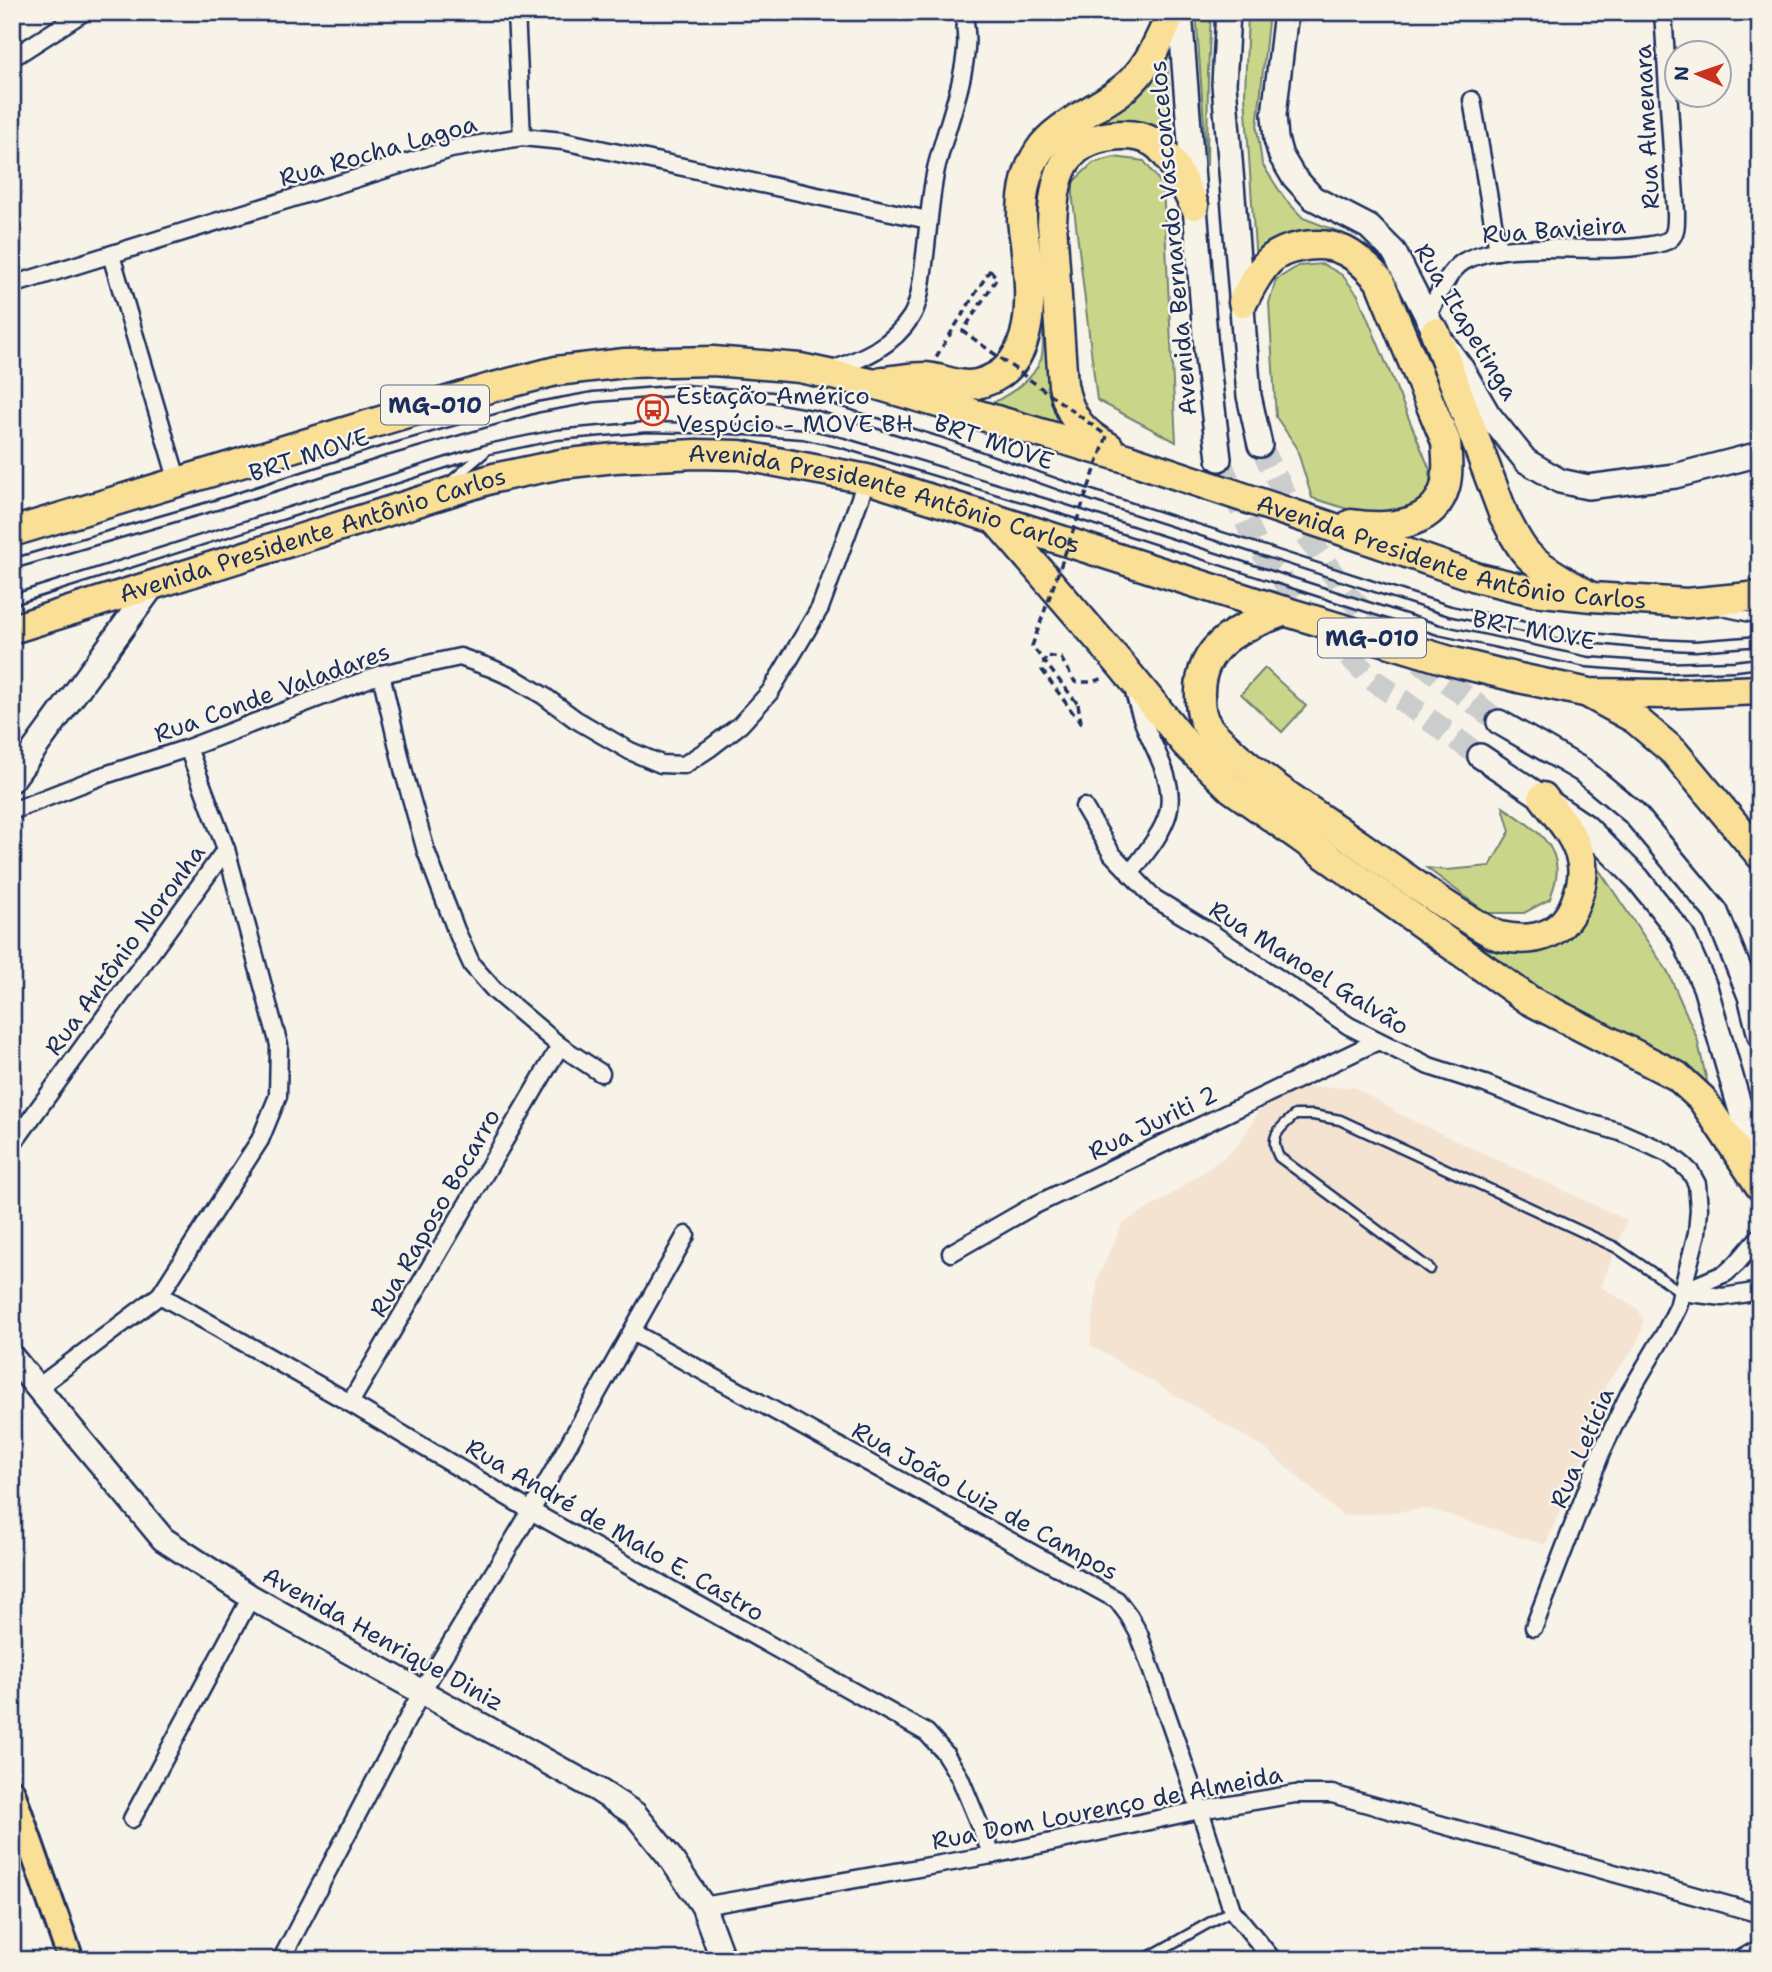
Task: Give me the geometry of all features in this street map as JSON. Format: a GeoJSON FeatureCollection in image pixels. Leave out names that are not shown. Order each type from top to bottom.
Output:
{"type":"FeatureCollection","features":[{"type":"Feature","properties":{"kind":"highway"},"geometry":{"type":"LineString","coordinates":[[870,383],[926,377],[958,386],[975,384],[1002,373],[1014,362],[1023,344],[1028,322],[1026,245],[1022,218],[1024,186],[1032,165],[1039,150],[1050,137],[1110,99],[1132,81],[1152,54],[1172,12]]}},
{"type":"Feature","properties":{"kind":"highway"},"geometry":{"type":"LineString","coordinates":[[1129,459],[1096,440],[1077,423],[1067,405],[1063,385],[1052,223],[1053,196],[1064,164],[1082,145],[1104,137],[1127,135],[1155,143],[1172,163],[1194,205]]}},
{"type":"Feature","properties":{"kind":"highway"},"geometry":{"type":"LineString","coordinates":[[1242,302],[1270,260],[1285,250],[1321,244],[1340,249],[1363,262],[1380,280],[1446,442],[1445,486],[1438,503],[1428,513],[1417,520],[1374,528],[1326,524]]}},
{"type":"Feature","properties":{"kind":"highway"},"geometry":{"type":"LineString","coordinates":[[1432,324],[1504,516],[1514,534],[1527,555],[1592,597]]}},
{"type":"Feature","properties":{"kind":"highway","name":"Avenida Presidente Antônio Carlos"},"geometry":{"type":"LineString","coordinates":[[12,532],[490,388],[556,371],[625,363],[713,360],[800,368],[870,383],[1129,459],[1479,578],[1533,591],[1687,603],[1760,596]]}},
{"type":"Feature","properties":{"kind":"highway","name":"Avenida Presidente Antônio Carlos"},"geometry":{"type":"LineString","coordinates":[[12,629],[494,478],[561,464],[615,458],[740,454],[867,480],[1450,661],[1589,693],[1665,694],[1760,690]]}},
{"type":"Feature","properties":{"kind":"highway"},"geometry":{"type":"LineString","coordinates":[[995,519],[1186,744],[1231,789],[1529,1000],[1677,1076],[1702,1099],[1760,1186]]}},
{"type":"Feature","properties":{"kind":"highway"},"geometry":{"type":"LineString","coordinates":[[1285,611],[1230,635],[1211,654],[1203,668],[1199,688],[1200,707],[1207,726],[1243,763],[1447,907],[1496,935],[1528,940],[1549,934],[1566,921],[1576,904],[1582,883],[1582,861],[1572,836],[1542,797]]}},
{"type":"Feature","properties":{"kind":"highway"},"geometry":{"type":"LineString","coordinates":[[1589,693],[1635,719],[1674,752],[1760,855]]}},
{"type":"Feature","properties":{"kind":"main road"},"geometry":{"type":"LineString","coordinates":[[12,1792],[71,1960]]}},
{"type":"Feature","properties":{"kind":"street"},"geometry":{"type":"LineString","coordinates":[[12,58],[84,12]]}},
{"type":"Feature","properties":{"kind":"street"},"geometry":{"type":"LineString","coordinates":[[516,12],[522,137]]}},
{"type":"Feature","properties":{"kind":"street"},"geometry":{"type":"LineString","coordinates":[[824,374],[876,352],[899,332],[912,316],[920,292],[936,170],[963,70],[966,38],[963,12]]}},
{"type":"Feature","properties":{"kind":"street","name":"Avenida Bernardo Vasconcelos"},"geometry":{"type":"LineString","coordinates":[[1180,12],[1206,349],[1219,459]]}},
{"type":"Feature","properties":{"kind":"street"},"geometry":{"type":"LineString","coordinates":[[1228,12],[1224,84],[1249,396],[1260,445]]}},
{"type":"Feature","properties":{"kind":"street","name":"Rua Itapetinga"},"geometry":{"type":"LineString","coordinates":[[1286,12],[1274,116],[1281,156],[1293,176],[1313,198],[1369,227],[1394,252],[1432,324],[1488,414],[1526,461],[1560,481],[1588,487],[1675,476],[1760,454]]}},
{"type":"Feature","properties":{"kind":"street","name":"Rua Almenara"},"geometry":{"type":"LineString","coordinates":[[1663,12],[1676,213],[1675,229],[1670,239]]}},
{"type":"Feature","properties":{"kind":"street"},"geometry":{"type":"LineString","coordinates":[[1472,100],[1498,251]]}},
{"type":"Feature","properties":{"kind":"street","name":"Rua Rocha Lagoa"},"geometry":{"type":"LineString","coordinates":[[12,285],[451,149],[522,137],[563,141],[928,220]]}},
{"type":"Feature","properties":{"kind":"street","name":"Rua Bavieira"},"geometry":{"type":"LineString","coordinates":[[1432,324],[1441,289],[1457,266],[1465,260],[1498,251],[1632,248],[1670,239]]}},
{"type":"Feature","properties":{"kind":"street"},"geometry":{"type":"LineString","coordinates":[[111,255],[178,482]]}},
{"type":"Feature","properties":{"kind":"street","name":"Rua Conde Valadares"},"geometry":{"type":"LineString","coordinates":[[12,811],[102,776],[188,748],[381,674],[460,657],[514,678],[575,719],[630,751],[661,764],[684,765],[740,725],[770,692],[820,608],[867,480]]}},
{"type":"Feature","properties":{"kind":"street"},"geometry":{"type":"LineString","coordinates":[[12,780],[155,583]]}},
{"type":"Feature","properties":{"kind":"street"},"geometry":{"type":"LineString","coordinates":[[1125,671],[1165,773],[1169,797],[1163,826],[1130,874]]}},
{"type":"Feature","properties":{"kind":"street"},"geometry":{"type":"LineString","coordinates":[[381,674],[404,773],[426,851],[472,965],[495,992],[559,1046],[601,1073]]}},
{"type":"Feature","properties":{"kind":"street"},"geometry":{"type":"LineString","coordinates":[[1499,722],[1582,770],[1634,813],[1716,912],[1750,996],[1760,1036]]}},
{"type":"Feature","properties":{"kind":"street"},"geometry":{"type":"LineString","coordinates":[[37,1388],[160,1295],[260,1140],[278,1096],[279,1045],[226,849],[188,748]]}},
{"type":"Feature","properties":{"kind":"street"},"geometry":{"type":"LineString","coordinates":[[1480,756],[1584,826],[1638,879],[1682,935],[1706,988],[1760,1177]]}},
{"type":"Feature","properties":{"kind":"street","name":"Rua Manoel Galvão"},"geometry":{"type":"LineString","coordinates":[[1084,807],[1112,854],[1154,898],[1210,932],[1349,1026],[1429,1066],[1485,1084],[1569,1117],[1620,1132],[1652,1146],[1684,1165],[1697,1184]]}},
{"type":"Feature","properties":{"kind":"street","name":"Rua Antônio Noronha"},"geometry":{"type":"LineString","coordinates":[[12,1145],[226,849]]}},
{"type":"Feature","properties":{"kind":"street","name":"Rua Juriti 2"},"geometry":{"type":"LineString","coordinates":[[951,1253],[1033,1206],[1378,1041]]}},
{"type":"Feature","properties":{"kind":"street","name":"Rua Raposo Bocarro"},"geometry":{"type":"LineString","coordinates":[[350,1403],[559,1046]]}},
{"type":"Feature","properties":{"kind":"street","name":"Rua Letícia"},"geometry":{"type":"LineString","coordinates":[[1534,1627],[1601,1453],[1630,1391],[1678,1307],[1697,1233],[1697,1184]]}},
{"type":"Feature","properties":{"kind":"street"},"geometry":{"type":"LineString","coordinates":[[281,1960],[422,1691],[531,1511],[686,1235]]}},
{"type":"Feature","properties":{"kind":"street"},"geometry":{"type":"LineString","coordinates":[[1681,1292],[1726,1273],[1760,1236]]}},
{"type":"Feature","properties":{"kind":"street"},"geometry":{"type":"LineString","coordinates":[[1681,1292],[1723,1297],[1760,1291]]}},
{"type":"Feature","properties":{"kind":"street","name":"Rua André de Malo E. Castro"},"geometry":{"type":"LineString","coordinates":[[160,1295],[350,1403],[531,1511],[927,1733],[944,1752],[960,1778],[992,1855]]}},
{"type":"Feature","properties":{"kind":"street","name":"Rua João Luiz de Campos"},"geometry":{"type":"LineString","coordinates":[[632,1332],[1117,1600],[1139,1634],[1232,1910],[1273,1960]]}},
{"type":"Feature","properties":{"kind":"street","name":"Avenida Henrique Diniz"},"geometry":{"type":"LineString","coordinates":[[12,1357],[163,1539],[251,1597],[598,1790],[635,1814],[669,1856],[703,1906],[723,1960]]}},
{"type":"Feature","properties":{"kind":"street"},"geometry":{"type":"LineString","coordinates":[[132,1819],[251,1597]]}},
{"type":"Feature","properties":{"kind":"street","name":"Rua Dom Lourenço de Almeida"},"geometry":{"type":"LineString","coordinates":[[703,1906],[992,1855],[1200,1810],[1295,1794],[1332,1794],[1760,1914]]}},
{"type":"Feature","properties":{"kind":"street"},"geometry":{"type":"LineString","coordinates":[[1739,1960],[1760,1948]]}},
{"type":"Feature","properties":{"kind":"lane","name":"BRT MOVE"},"geometry":{"type":"LineString","coordinates":[[12,564],[538,407],[594,397],[685,390],[771,397],[817,405],[939,442],[1060,485],[1450,611],[1562,635],[1647,644],[1695,646],[1760,641]]}},
{"type":"Feature","properties":{"kind":"lane","name":"BRT MOVE"},"geometry":{"type":"LineString","coordinates":[[12,600],[489,449],[556,435],[647,427],[732,429],[804,434],[843,443],[1056,507],[1439,630],[1587,662],[1667,668],[1760,663]]}},
{"type":"Feature","properties":{"kind":"lane"},"geometry":{"type":"LineString","coordinates":[[429,499],[489,449]]}},
{"type":"Feature","properties":{"kind":"lane"},"geometry":{"type":"LineString","coordinates":[[1687,603],[1760,619]]}},
{"type":"Feature","properties":{"kind":"lane"},"geometry":{"type":"LineString","coordinates":[[1430,1269],[1279,1157],[1273,1147],[1281,1128],[1295,1115],[1340,1120],[1615,1247],[1681,1292]]}},
{"type":"Feature","properties":{"kind":"lane"},"geometry":{"type":"LineString","coordinates":[[1143,1960],[1232,1910]]}},
{"type":"Feature","properties":{"kind":"path"},"geometry":{"type":"LineString","coordinates":[[926,377],[937,354],[990,270],[997,278],[963,331],[1107,436],[1032,646],[1078,704],[1081,724],[1042,670],[1046,656],[1061,658],[1075,682],[1103,680],[1125,671]]}},
{"type":"Feature","properties":{"kind":"shaded area"},"geometry":{"type":"Polygon","coordinates":[[[1303,1087],[1354,1087],[1403,1116],[1627,1220],[1601,1287],[1639,1310],[1643,1322],[1642,1331],[1634,1349],[1606,1384],[1588,1447],[1545,1545],[1429,1509],[1343,1516],[1263,1447],[1090,1345],[1098,1277],[1123,1223],[1165,1199],[1230,1153],[1239,1144],[1262,1106],[1303,1087]]]}},
{"type":"Feature","properties":{"kind":"green space"},"geometry":{"type":"Polygon","coordinates":[[[1196,12],[1211,12],[1207,166],[1196,12]]]}},
{"type":"Feature","properties":{"kind":"green space"},"geometry":{"type":"Polygon","coordinates":[[[1248,12],[1269,12],[1257,128],[1262,164],[1285,199],[1303,218],[1342,233],[1357,242],[1358,248],[1256,264],[1245,95],[1248,12]]]}},
{"type":"Feature","properties":{"kind":"green space"},"geometry":{"type":"Polygon","coordinates":[[[1167,61],[1172,141],[1144,124],[1123,121],[1096,125],[1057,149],[1041,171],[1034,194],[1036,239],[1049,314],[1057,393],[1068,429],[991,404],[1026,380],[1042,357],[1043,308],[1031,203],[1036,174],[1057,143],[1121,107],[1142,89],[1167,61]]]}},
{"type":"Feature","properties":{"kind":"green space"},"geometry":{"type":"Polygon","coordinates":[[[1114,157],[1144,161],[1163,186],[1176,442],[1097,400],[1073,182],[1093,163],[1114,157]]]}},
{"type":"Feature","properties":{"kind":"green space"},"geometry":{"type":"Polygon","coordinates":[[[1323,264],[1342,275],[1358,295],[1430,470],[1430,487],[1420,505],[1376,518],[1312,498],[1296,446],[1276,417],[1269,303],[1276,280],[1298,266],[1323,264]]]}},
{"type":"Feature","properties":{"kind":"green space"},"geometry":{"type":"Polygon","coordinates":[[[1265,668],[1306,706],[1282,732],[1241,694],[1265,668]]]}},
{"type":"Feature","properties":{"kind":"green space"},"geometry":{"type":"Polygon","coordinates":[[[1193,731],[1294,818],[1479,947],[1515,953],[1530,952],[1548,946],[1573,925],[1589,896],[1593,861],[1668,972],[1697,1038],[1708,1086],[1665,1056],[1525,981],[1288,820],[1216,762],[1188,733],[1193,731]]]}},
{"type":"Feature","properties":{"kind":"green space"},"geometry":{"type":"Polygon","coordinates":[[[1503,807],[1541,836],[1554,855],[1556,881],[1550,899],[1524,913],[1487,913],[1427,868],[1447,870],[1490,866],[1510,831],[1503,807]]]}},
{"type":"Feature","properties":{"kind":"tunnel"},"geometry":{"type":"LineString","coordinates":[[1260,445],[1303,530],[1348,596],[1395,642],[1499,722]]}},
{"type":"Feature","properties":{"kind":"tunnel"},"geometry":{"type":"LineString","coordinates":[[1219,459],[1255,542],[1309,616],[1372,679],[1480,756]]}},
{"type":"Feature","properties":{"kind":"place","name":"Estação Américo Vespúcio - MOVE BH"},"geometry":{"type":"Point","coordinates":[653,410]}}]}
